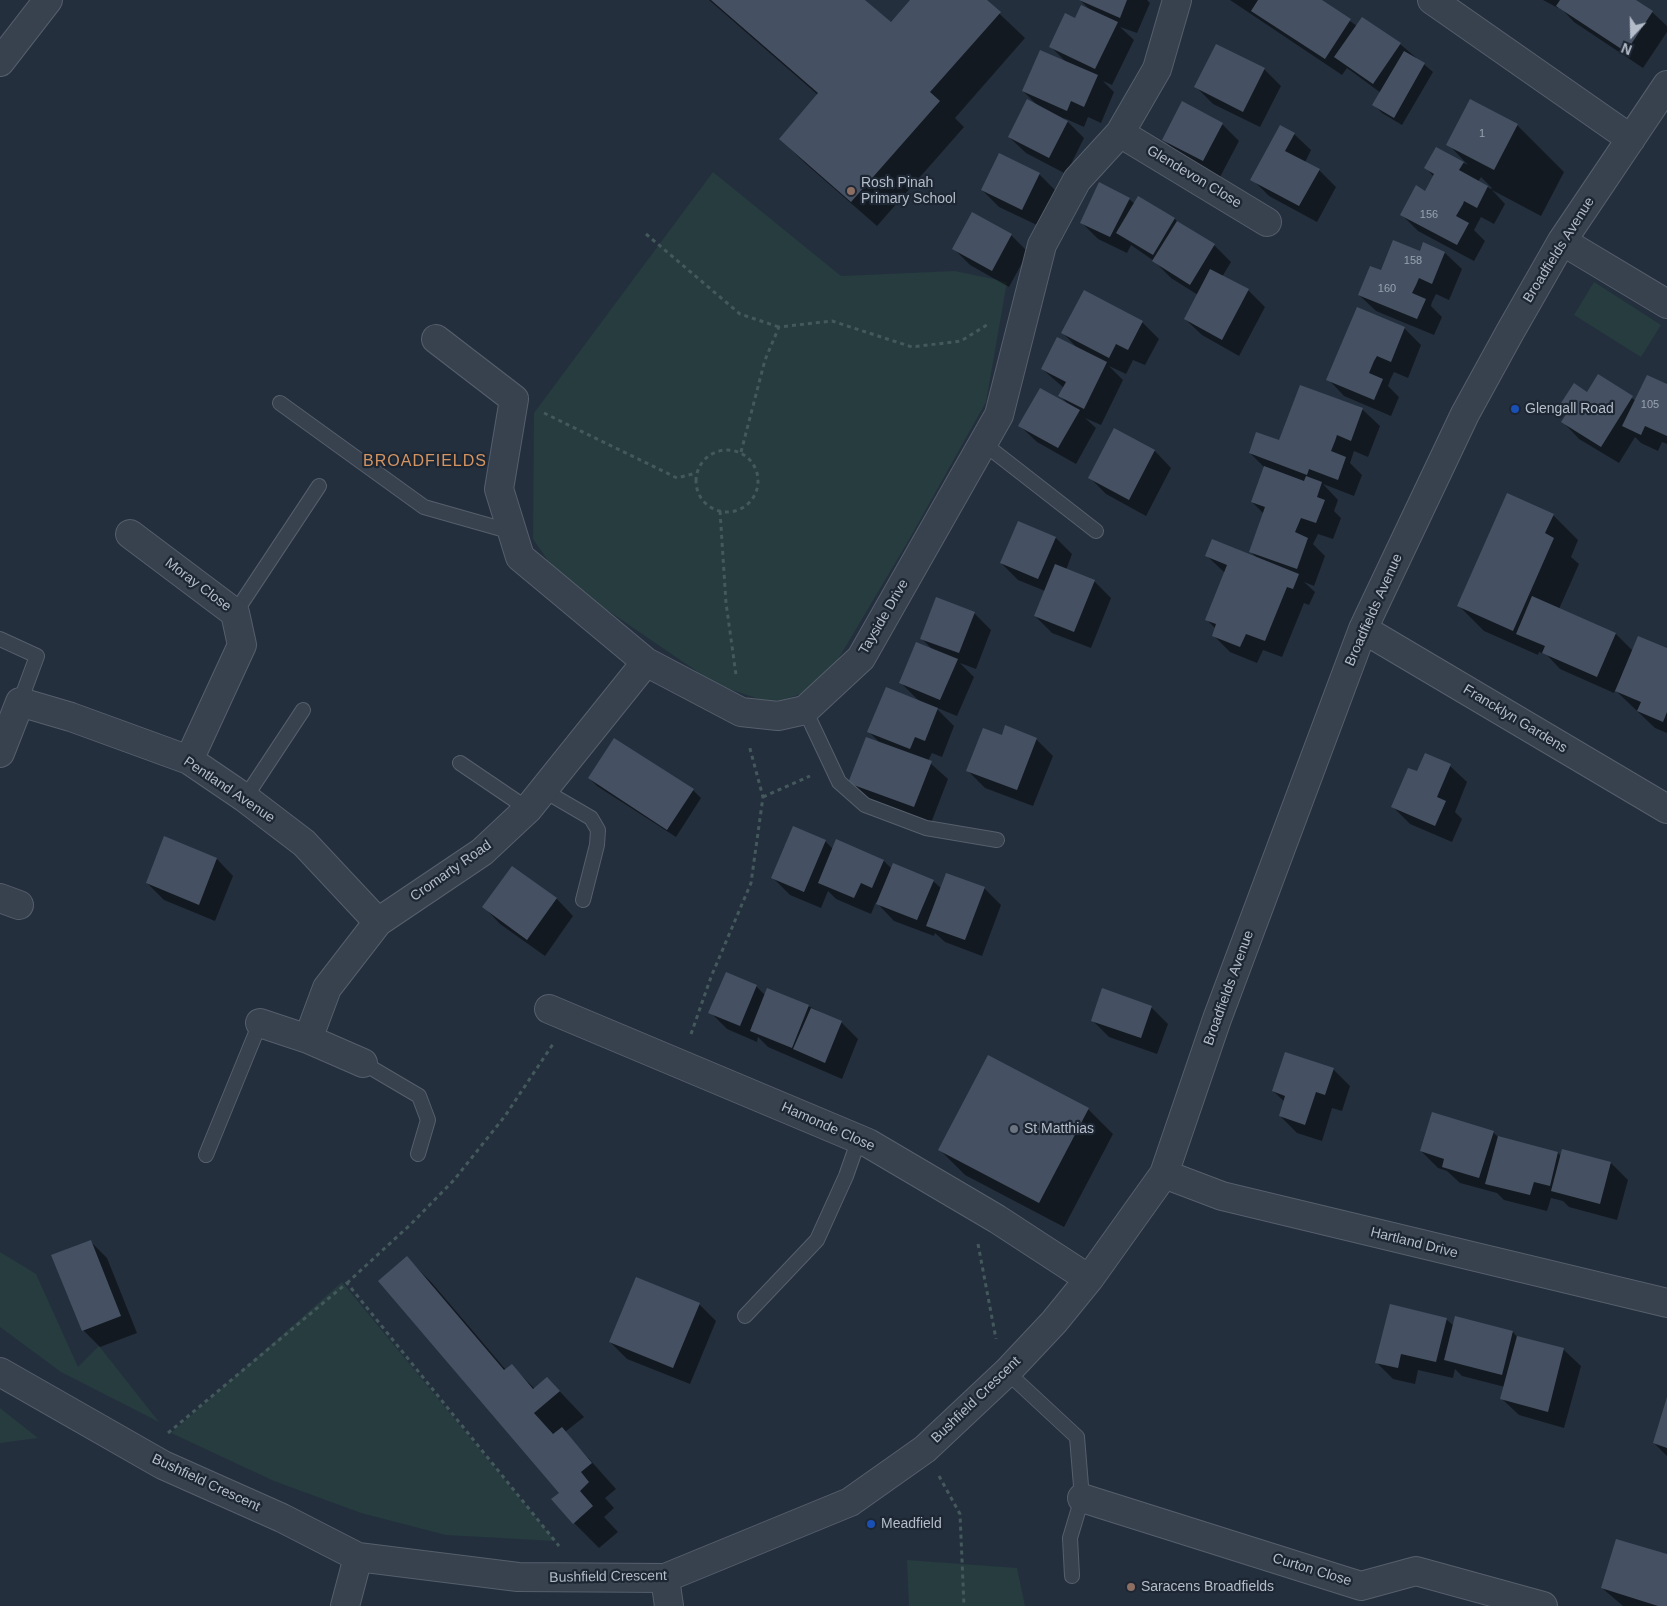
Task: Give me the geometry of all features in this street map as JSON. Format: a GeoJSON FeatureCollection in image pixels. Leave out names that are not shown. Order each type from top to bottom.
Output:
{"type":"FeatureCollection","features":[{"type":"Feature","properties":{"kind":"street"},"geometry":{"type":"LineString","coordinates":[[0,62],[48,0]]}},
{"type":"Feature","properties":{"kind":"street","name":"Tayside Drive"},"geometry":{"type":"LineString","coordinates":[[805,710],[861,658],[999,415],[1042,245],[1077,180],[1120,133],[1157,69],[1177,0]]}},
{"type":"Feature","properties":{"kind":"street"},"geometry":{"type":"LineString","coordinates":[[1432,0],[1631,139]]}},
{"type":"Feature","properties":{"kind":"street","name":"Broadfields Avenue"},"geometry":{"type":"LineString","coordinates":[[1164,1174],[1220,1010],[1363,629],[1464,414],[1562,241],[1667,85]]}},
{"type":"Feature","properties":{"kind":"street","name":"Glendevon Close"},"geometry":{"type":"LineString","coordinates":[[1120,133],[1268,222]]}},
{"type":"Feature","properties":{"kind":"street"},"geometry":{"type":"LineString","coordinates":[[1562,241],[1667,304]]}},
{"type":"Feature","properties":{"kind":"street"},"geometry":{"type":"LineString","coordinates":[[436,339],[514,399],[499,489],[520,557],[646,662],[741,712],[778,716],[805,710]]}},
{"type":"Feature","properties":{"kind":"street","name":"Moray Close"},"geometry":{"type":"LineString","coordinates":[[130,534],[235,613],[242,645],[189,760]]}},
{"type":"Feature","properties":{"kind":"street","name":"Francklyn Gardens"},"geometry":{"type":"LineString","coordinates":[[1363,629],[1667,809]]}},
{"type":"Feature","properties":{"kind":"street","name":"Cromarty Road"},"geometry":{"type":"LineString","coordinates":[[308,1039],[327,988],[378,922],[482,852],[536,800],[646,662]]}},
{"type":"Feature","properties":{"kind":"street"},"geometry":{"type":"LineString","coordinates":[[0,753],[20,702]]}},
{"type":"Feature","properties":{"kind":"street","name":"Pentland Avenue"},"geometry":{"type":"LineString","coordinates":[[20,702],[71,717],[189,760],[245,798],[304,843],[378,922]]}},
{"type":"Feature","properties":{"kind":"street","name":"Hamonde Close"},"geometry":{"type":"LineString","coordinates":[[559,1013],[859,1140],[981,1209],[1089,1279]]}},
{"type":"Feature","properties":{"kind":"street"},"geometry":{"type":"LineString","coordinates":[[260,1023],[308,1039],[363,1063]]}},
{"type":"Feature","properties":{"kind":"street","name":"Bushfield Crescent"},"geometry":{"type":"LineString","coordinates":[[0,1372],[163,1465],[282,1518],[358,1557],[518,1577],[666,1578],[850,1502],[925,1450],[1012,1367],[1089,1279],[1164,1174]]}},
{"type":"Feature","properties":{"kind":"street","name":"Hartland Drive"},"geometry":{"type":"LineString","coordinates":[[1164,1174],[1222,1196],[1667,1303]]}},
{"type":"Feature","properties":{"kind":"street","name":"Curton Close"},"geometry":{"type":"LineString","coordinates":[[1082,1498],[1360,1586],[1416,1571],[1543,1606]]}},
{"type":"Feature","properties":{"kind":"street"},"geometry":{"type":"LineString","coordinates":[[345,1606],[358,1557]]}},
{"type":"Feature","properties":{"kind":"street"},"geometry":{"type":"LineString","coordinates":[[666,1578],[669,1606]]}},
{"type":"Feature","properties":{"kind":"lane"},"geometry":{"type":"LineString","coordinates":[[280,403],[424,507],[512,532]]}},
{"type":"Feature","properties":{"kind":"lane"},"geometry":{"type":"LineString","coordinates":[[983,444],[1096,531]]}},
{"type":"Feature","properties":{"kind":"lane"},"geometry":{"type":"LineString","coordinates":[[235,613],[320,486]]}},
{"type":"Feature","properties":{"kind":"lane"},"geometry":{"type":"LineString","coordinates":[[0,639],[37,656],[20,702]]}},
{"type":"Feature","properties":{"kind":"lane"},"geometry":{"type":"LineString","coordinates":[[245,798],[303,710]]}},
{"type":"Feature","properties":{"kind":"lane"},"geometry":{"type":"LineString","coordinates":[[805,710],[839,782],[865,805],[926,828],[998,840]]}},
{"type":"Feature","properties":{"kind":"lane"},"geometry":{"type":"LineString","coordinates":[[460,763],[536,800],[591,818],[598,830],[597,845],[583,900]]}},
{"type":"Feature","properties":{"kind":"lane"},"geometry":{"type":"LineString","coordinates":[[206,1155],[260,1023]]}},
{"type":"Feature","properties":{"kind":"lane"},"geometry":{"type":"LineString","coordinates":[[363,1063],[419,1096],[428,1120],[418,1154]]}},
{"type":"Feature","properties":{"kind":"lane"},"geometry":{"type":"LineString","coordinates":[[745,1316],[817,1240],[846,1176],[859,1140]]}},
{"type":"Feature","properties":{"kind":"lane"},"geometry":{"type":"LineString","coordinates":[[1012,1367],[1078,1437],[1082,1498],[1070,1538],[1072,1576]]}},
{"type":"Feature","properties":{"kind":"path"},"geometry":{"type":"LineString","coordinates":[[646,234],[740,314],[779,327],[832,321],[912,347],[961,341],[1028,299]]}},
{"type":"Feature","properties":{"kind":"path"},"geometry":{"type":"LineString","coordinates":[[740,452],[764,360],[779,327]]}},
{"type":"Feature","properties":{"kind":"path"},"geometry":{"type":"LineString","coordinates":[[514,399],[677,478],[696,473]]}},
{"type":"Feature","properties":{"kind":"path"},"geometry":{"type":"LineString","coordinates":[[722,450],[740,452],[755,466],[758,486],[752,499],[740,509],[730,512],[720,511],[711,508],[698,493],[696,473],[706,458],[714,452],[722,450]]}},
{"type":"Feature","properties":{"kind":"path"},"geometry":{"type":"LineString","coordinates":[[682,1064],[711,976],[751,883],[763,797],[741,712],[726,603],[720,511]]}},
{"type":"Feature","properties":{"kind":"path"},"geometry":{"type":"LineString","coordinates":[[763,797],[832,767]]}},
{"type":"Feature","properties":{"kind":"path"},"geometry":{"type":"LineString","coordinates":[[144,1454],[347,1283],[411,1224],[454,1180],[505,1116],[542,1063],[559,1013]]}},
{"type":"Feature","properties":{"kind":"path"},"geometry":{"type":"LineString","coordinates":[[981,1209],[976,1231],[996,1342],[1012,1367]]}},
{"type":"Feature","properties":{"kind":"path"},"geometry":{"type":"LineString","coordinates":[[347,1283],[559,1546],[565,1578]]}},
{"type":"Feature","properties":{"kind":"path"},"geometry":{"type":"LineString","coordinates":[[925,1450],[960,1514],[964,1606]]}},
{"type":"Feature","properties":{"kind":"green space"},"geometry":{"type":"Polygon","coordinates":[[[713,172],[841,276],[955,271],[1007,282],[986,402],[910,538],[821,688],[771,703],[717,685],[560,578],[533,539],[534,413],[713,172]]]}},
{"type":"Feature","properties":{"kind":"green space"},"geometry":{"type":"Polygon","coordinates":[[[1594,282],[1661,325],[1641,357],[1574,315],[1594,282]]]}},
{"type":"Feature","properties":{"kind":"green space"},"geometry":{"type":"Polygon","coordinates":[[[0,1252],[36,1274],[78,1367],[99,1346],[159,1422],[61,1372],[0,1327],[0,1252]]]}},
{"type":"Feature","properties":{"kind":"green space"},"geometry":{"type":"Polygon","coordinates":[[[342,1282],[555,1541],[446,1535],[361,1513],[274,1481],[171,1433],[342,1282]]]}},
{"type":"Feature","properties":{"kind":"green space"},"geometry":{"type":"Polygon","coordinates":[[[0,1408],[38,1438],[0,1443],[0,1408]]]}},
{"type":"Feature","properties":{"kind":"green space"},"geometry":{"type":"Polygon","coordinates":[[[907,1560],[1017,1568],[1025,1606],[909,1606],[907,1560]]]}},
{"type":"Feature","properties":{"kind":"building"},"geometry":{"type":"Polygon","coordinates":[[[711,0],[865,0],[891,22],[910,0],[987,0],[1001,12],[930,92],[940,101],[851,202],[779,139],[818,93],[711,0]]]}},
{"type":"Feature","properties":{"kind":"building"},"geometry":{"type":"Polygon","coordinates":[[[1079,0],[1127,0],[1120,18],[1079,0]]]}},
{"type":"Feature","properties":{"kind":"building"},"geometry":{"type":"Polygon","coordinates":[[[1258,0],[1322,0],[1351,19],[1325,59],[1251,11],[1258,0]]]}},
{"type":"Feature","properties":{"kind":"building"},"geometry":{"type":"Polygon","coordinates":[[[1560,0],[1636,0],[1653,11],[1626,52],[1556,6],[1560,0]]]}},
{"type":"Feature","properties":{"kind":"building"},"geometry":{"type":"Polygon","coordinates":[[[1081,5],[1118,22],[1095,69],[1049,47],[1065,13],[1075,18],[1081,5]]]}},
{"type":"Feature","properties":{"kind":"building"},"geometry":{"type":"Polygon","coordinates":[[[1362,17],[1401,43],[1373,84],[1334,57],[1362,17]]]}},
{"type":"Feature","properties":{"kind":"building"},"geometry":{"type":"Polygon","coordinates":[[[1216,44],[1265,68],[1243,112],[1194,87],[1216,44]]]}},
{"type":"Feature","properties":{"kind":"building"},"geometry":{"type":"Polygon","coordinates":[[[1040,50],[1098,75],[1084,107],[1071,101],[1067,111],[1022,91],[1040,50]]]}},
{"type":"Feature","properties":{"kind":"building"},"geometry":{"type":"Polygon","coordinates":[[[1404,51],[1425,63],[1394,118],[1372,105],[1404,51]]]}},
{"type":"Feature","properties":{"kind":"building"},"geometry":{"type":"Polygon","coordinates":[[[1027,99],[1068,121],[1049,158],[1008,137],[1027,99]]]}},
{"type":"Feature","properties":{"kind":"building"},"geometry":{"type":"Polygon","coordinates":[[[1470,99],[1518,124],[1494,170],[1446,145],[1470,99]]]}},
{"type":"Feature","properties":{"kind":"building"},"geometry":{"type":"Polygon","coordinates":[[[1182,101],[1223,123],[1203,161],[1162,140],[1182,101]]]}},
{"type":"Feature","properties":{"kind":"building"},"geometry":{"type":"Polygon","coordinates":[[[1280,125],[1295,133],[1285,151],[1320,169],[1299,206],[1250,180],[1280,125]]]}},
{"type":"Feature","properties":{"kind":"building"},"geometry":{"type":"Polygon","coordinates":[[[1436,147],[1464,162],[1459,170],[1488,186],[1477,208],[1464,201],[1456,216],[1469,223],[1457,245],[1400,215],[1416,185],[1425,191],[1434,174],[1424,168],[1436,147]]]}},
{"type":"Feature","properties":{"kind":"building"},"geometry":{"type":"Polygon","coordinates":[[[999,153],[1040,173],[1022,210],[981,190],[999,153]]]}},
{"type":"Feature","properties":{"kind":"building"},"geometry":{"type":"Polygon","coordinates":[[[1099,182],[1130,198],[1110,237],[1080,223],[1099,182]]]}},
{"type":"Feature","properties":{"kind":"building"},"geometry":{"type":"Polygon","coordinates":[[[1138,196],[1175,218],[1153,255],[1116,233],[1138,196]]]}},
{"type":"Feature","properties":{"kind":"building"},"geometry":{"type":"Polygon","coordinates":[[[972,212],[1012,234],[992,271],[952,249],[972,212]]]}},
{"type":"Feature","properties":{"kind":"building"},"geometry":{"type":"Polygon","coordinates":[[[1177,221],[1215,244],[1190,285],[1152,261],[1177,221]]]}},
{"type":"Feature","properties":{"kind":"building"},"geometry":{"type":"Polygon","coordinates":[[[1393,240],[1420,251],[1423,242],[1445,252],[1432,284],[1419,278],[1412,293],[1426,299],[1417,319],[1358,295],[1370,266],[1381,270],[1393,240]]]}},
{"type":"Feature","properties":{"kind":"building"},"geometry":{"type":"Polygon","coordinates":[[[1210,269],[1249,289],[1222,340],[1184,319],[1210,269]]]}},
{"type":"Feature","properties":{"kind":"building"},"geometry":{"type":"Polygon","coordinates":[[[1084,290],[1143,321],[1128,350],[1116,344],[1109,358],[1061,333],[1084,290]]]}},
{"type":"Feature","properties":{"kind":"building"},"geometry":{"type":"Polygon","coordinates":[[[1357,307],[1405,327],[1391,362],[1377,356],[1374,361],[1369,373],[1383,379],[1374,400],[1326,380],[1357,307]]]}},
{"type":"Feature","properties":{"kind":"building"},"geometry":{"type":"Polygon","coordinates":[[[1057,337],[1107,362],[1084,409],[1058,396],[1066,382],[1041,369],[1057,337]]]}},
{"type":"Feature","properties":{"kind":"building"},"geometry":{"type":"Polygon","coordinates":[[[1598,374],[1633,396],[1601,447],[1561,422],[1570,408],[1561,403],[1574,383],[1587,392],[1598,374]]]}},
{"type":"Feature","properties":{"kind":"building"},"geometry":{"type":"Polygon","coordinates":[[[1647,375],[1667,384],[1667,436],[1645,426],[1641,435],[1622,426],[1647,375]]]}},
{"type":"Feature","properties":{"kind":"building"},"geometry":{"type":"Polygon","coordinates":[[[1300,385],[1363,408],[1351,441],[1337,435],[1331,451],[1346,457],[1338,480],[1309,469],[1307,475],[1249,453],[1256,432],[1279,440],[1300,385]]]}},
{"type":"Feature","properties":{"kind":"building"},"geometry":{"type":"Polygon","coordinates":[[[1040,388],[1080,410],[1058,448],[1018,426],[1040,388]]]}},
{"type":"Feature","properties":{"kind":"building"},"geometry":{"type":"Polygon","coordinates":[[[1114,428],[1155,450],[1129,500],[1088,478],[1114,428]]]}},
{"type":"Feature","properties":{"kind":"building"},"geometry":{"type":"Polygon","coordinates":[[[1264,466],[1304,481],[1306,476],[1322,482],[1317,497],[1325,500],[1316,523],[1301,518],[1295,532],[1308,538],[1297,569],[1249,552],[1265,507],[1251,502],[1264,466]]]}},
{"type":"Feature","properties":{"kind":"building"},"geometry":{"type":"Polygon","coordinates":[[[1507,493],[1554,514],[1545,533],[1554,538],[1513,631],[1457,606],[1507,493]]]}},
{"type":"Feature","properties":{"kind":"building"},"geometry":{"type":"Polygon","coordinates":[[[1018,521],[1056,537],[1038,579],[1000,563],[1018,521]]]}},
{"type":"Feature","properties":{"kind":"building"},"geometry":{"type":"Polygon","coordinates":[[[1212,539],[1299,574],[1293,589],[1287,587],[1265,641],[1246,634],[1240,647],[1212,636],[1216,624],[1205,620],[1227,565],[1205,556],[1212,539]]]}},
{"type":"Feature","properties":{"kind":"building"},"geometry":{"type":"Polygon","coordinates":[[[1055,564],[1095,580],[1074,632],[1034,616],[1055,564]]]}},
{"type":"Feature","properties":{"kind":"building"},"geometry":{"type":"Polygon","coordinates":[[[1532,596],[1616,633],[1597,677],[1542,653],[1545,646],[1516,634],[1532,596]]]}},
{"type":"Feature","properties":{"kind":"building"},"geometry":{"type":"Polygon","coordinates":[[[936,597],[975,612],[959,653],[920,639],[936,597]]]}},
{"type":"Feature","properties":{"kind":"building"},"geometry":{"type":"Polygon","coordinates":[[[1638,636],[1667,648],[1667,712],[1663,722],[1637,711],[1641,702],[1615,691],[1638,636]]]}},
{"type":"Feature","properties":{"kind":"building"},"geometry":{"type":"Polygon","coordinates":[[[916,642],[958,659],[940,700],[899,683],[916,642]]]}},
{"type":"Feature","properties":{"kind":"building"},"geometry":{"type":"Polygon","coordinates":[[[886,687],[938,708],[925,741],[915,737],[910,749],[867,732],[886,687]]]}},
{"type":"Feature","properties":{"kind":"building"},"geometry":{"type":"Polygon","coordinates":[[[1005,725],[1037,738],[1017,790],[966,771],[983,728],[1002,735],[1005,725]]]}},
{"type":"Feature","properties":{"kind":"building"},"geometry":{"type":"Polygon","coordinates":[[[866,737],[932,761],[914,807],[848,783],[866,737]]]}},
{"type":"Feature","properties":{"kind":"building"},"geometry":{"type":"Polygon","coordinates":[[[614,738],[694,789],[667,830],[588,778],[614,738]]]}},
{"type":"Feature","properties":{"kind":"building"},"geometry":{"type":"Polygon","coordinates":[[[1425,753],[1451,764],[1437,797],[1446,801],[1435,826],[1391,807],[1408,768],[1417,771],[1425,753]]]}},
{"type":"Feature","properties":{"kind":"building"},"geometry":{"type":"Polygon","coordinates":[[[793,826],[826,840],[804,892],[771,878],[793,826]]]}},
{"type":"Feature","properties":{"kind":"building"},"geometry":{"type":"Polygon","coordinates":[[[164,836],[217,858],[199,905],[146,883],[164,836]]]}},
{"type":"Feature","properties":{"kind":"building"},"geometry":{"type":"Polygon","coordinates":[[[836,839],[884,860],[872,888],[861,883],[854,898],[818,883],[836,839]]]}},
{"type":"Feature","properties":{"kind":"building"},"geometry":{"type":"Polygon","coordinates":[[[893,863],[934,880],[917,920],[876,904],[893,863]]]}},
{"type":"Feature","properties":{"kind":"building"},"geometry":{"type":"Polygon","coordinates":[[[512,866],[557,898],[527,940],[482,907],[512,866]]]}},
{"type":"Feature","properties":{"kind":"building"},"geometry":{"type":"Polygon","coordinates":[[[946,873],[985,887],[965,940],[926,926],[946,873]]]}},
{"type":"Feature","properties":{"kind":"building"},"geometry":{"type":"Polygon","coordinates":[[[726,972],[757,985],[740,1026],[708,1013],[726,972]]]}},
{"type":"Feature","properties":{"kind":"building"},"geometry":{"type":"Polygon","coordinates":[[[767,988],[809,1005],[792,1048],[750,1031],[767,988]]]}},
{"type":"Feature","properties":{"kind":"building"},"geometry":{"type":"Polygon","coordinates":[[[1102,988],[1152,1006],[1141,1038],[1091,1021],[1102,988]]]}},
{"type":"Feature","properties":{"kind":"building"},"geometry":{"type":"Polygon","coordinates":[[[811,1008],[842,1021],[825,1063],[793,1049],[811,1008]]]}},
{"type":"Feature","properties":{"kind":"building"},"geometry":{"type":"Polygon","coordinates":[[[1285,1052],[1334,1068],[1325,1095],[1316,1092],[1305,1125],[1279,1116],[1285,1096],[1272,1091],[1285,1052]]]}},
{"type":"Feature","properties":{"kind":"building","name":"St Matthias"},"geometry":{"type":"Polygon","coordinates":[[[988,1055],[1089,1108],[1039,1203],[938,1150],[988,1055]]]}},
{"type":"Feature","properties":{"kind":"building"},"geometry":{"type":"Polygon","coordinates":[[[1432,1112],[1494,1131],[1479,1178],[1442,1167],[1444,1159],[1420,1151],[1432,1112]]]}},
{"type":"Feature","properties":{"kind":"building"},"geometry":{"type":"Polygon","coordinates":[[[1498,1136],[1558,1152],[1550,1186],[1534,1182],[1530,1195],[1485,1184],[1498,1136]]]}},
{"type":"Feature","properties":{"kind":"building"},"geometry":{"type":"Polygon","coordinates":[[[1562,1149],[1611,1162],[1600,1204],[1551,1191],[1562,1149]]]}},
{"type":"Feature","properties":{"kind":"building"},"geometry":{"type":"Polygon","coordinates":[[[91,1240],[121,1316],[82,1331],[51,1255],[91,1240]]]}},
{"type":"Feature","properties":{"kind":"building"},"geometry":{"type":"Polygon","coordinates":[[[407,1256],[504,1370],[512,1364],[533,1389],[547,1377],[560,1391],[534,1413],[553,1434],[562,1427],[592,1463],[581,1472],[589,1482],[580,1491],[593,1506],[573,1524],[551,1499],[559,1493],[378,1281],[407,1256]]]}},
{"type":"Feature","properties":{"kind":"building"},"geometry":{"type":"Polygon","coordinates":[[[636,1277],[700,1303],[673,1368],[609,1342],[636,1277]]]}},
{"type":"Feature","properties":{"kind":"building"},"geometry":{"type":"Polygon","coordinates":[[[1390,1304],[1447,1318],[1436,1362],[1401,1354],[1398,1368],[1375,1363],[1390,1304]]]}},
{"type":"Feature","properties":{"kind":"building"},"geometry":{"type":"Polygon","coordinates":[[[1455,1316],[1513,1331],[1502,1375],[1444,1360],[1455,1316]]]}},
{"type":"Feature","properties":{"kind":"building"},"geometry":{"type":"Polygon","coordinates":[[[1517,1336],[1564,1348],[1548,1412],[1500,1399],[1517,1336]]]}},
{"type":"Feature","properties":{"kind":"building"},"geometry":{"type":"Polygon","coordinates":[[[1667,1397],[1667,1448],[1653,1443],[1667,1397]]]}},
{"type":"Feature","properties":{"kind":"building"},"geometry":{"type":"Polygon","coordinates":[[[1616,1539],[1667,1554],[1667,1606],[1658,1606],[1601,1588],[1616,1539]]]}},
{"type":"Feature","properties":{"kind":"place","name":"Rosh Pinah Primary School"},"geometry":{"type":"Point","coordinates":[851,191]}},
{"type":"Feature","properties":{"kind":"place","name":"Glengall Road"},"geometry":{"type":"Point","coordinates":[1515,409]}},
{"type":"Feature","properties":{"kind":"place","name":"St Matthias"},"geometry":{"type":"Point","coordinates":[1014,1129]}},
{"type":"Feature","properties":{"kind":"place","name":"Meadfield"},"geometry":{"type":"Point","coordinates":[871,1524]}},
{"type":"Feature","properties":{"kind":"place","name":"Saracens Broadfields"},"geometry":{"type":"Point","coordinates":[1131,1587]}},
{"type":"Feature","properties":{"kind":"district","name":"BROADFIELDS"},"geometry":{"type":"Point","coordinates":[425,462]}}]}
